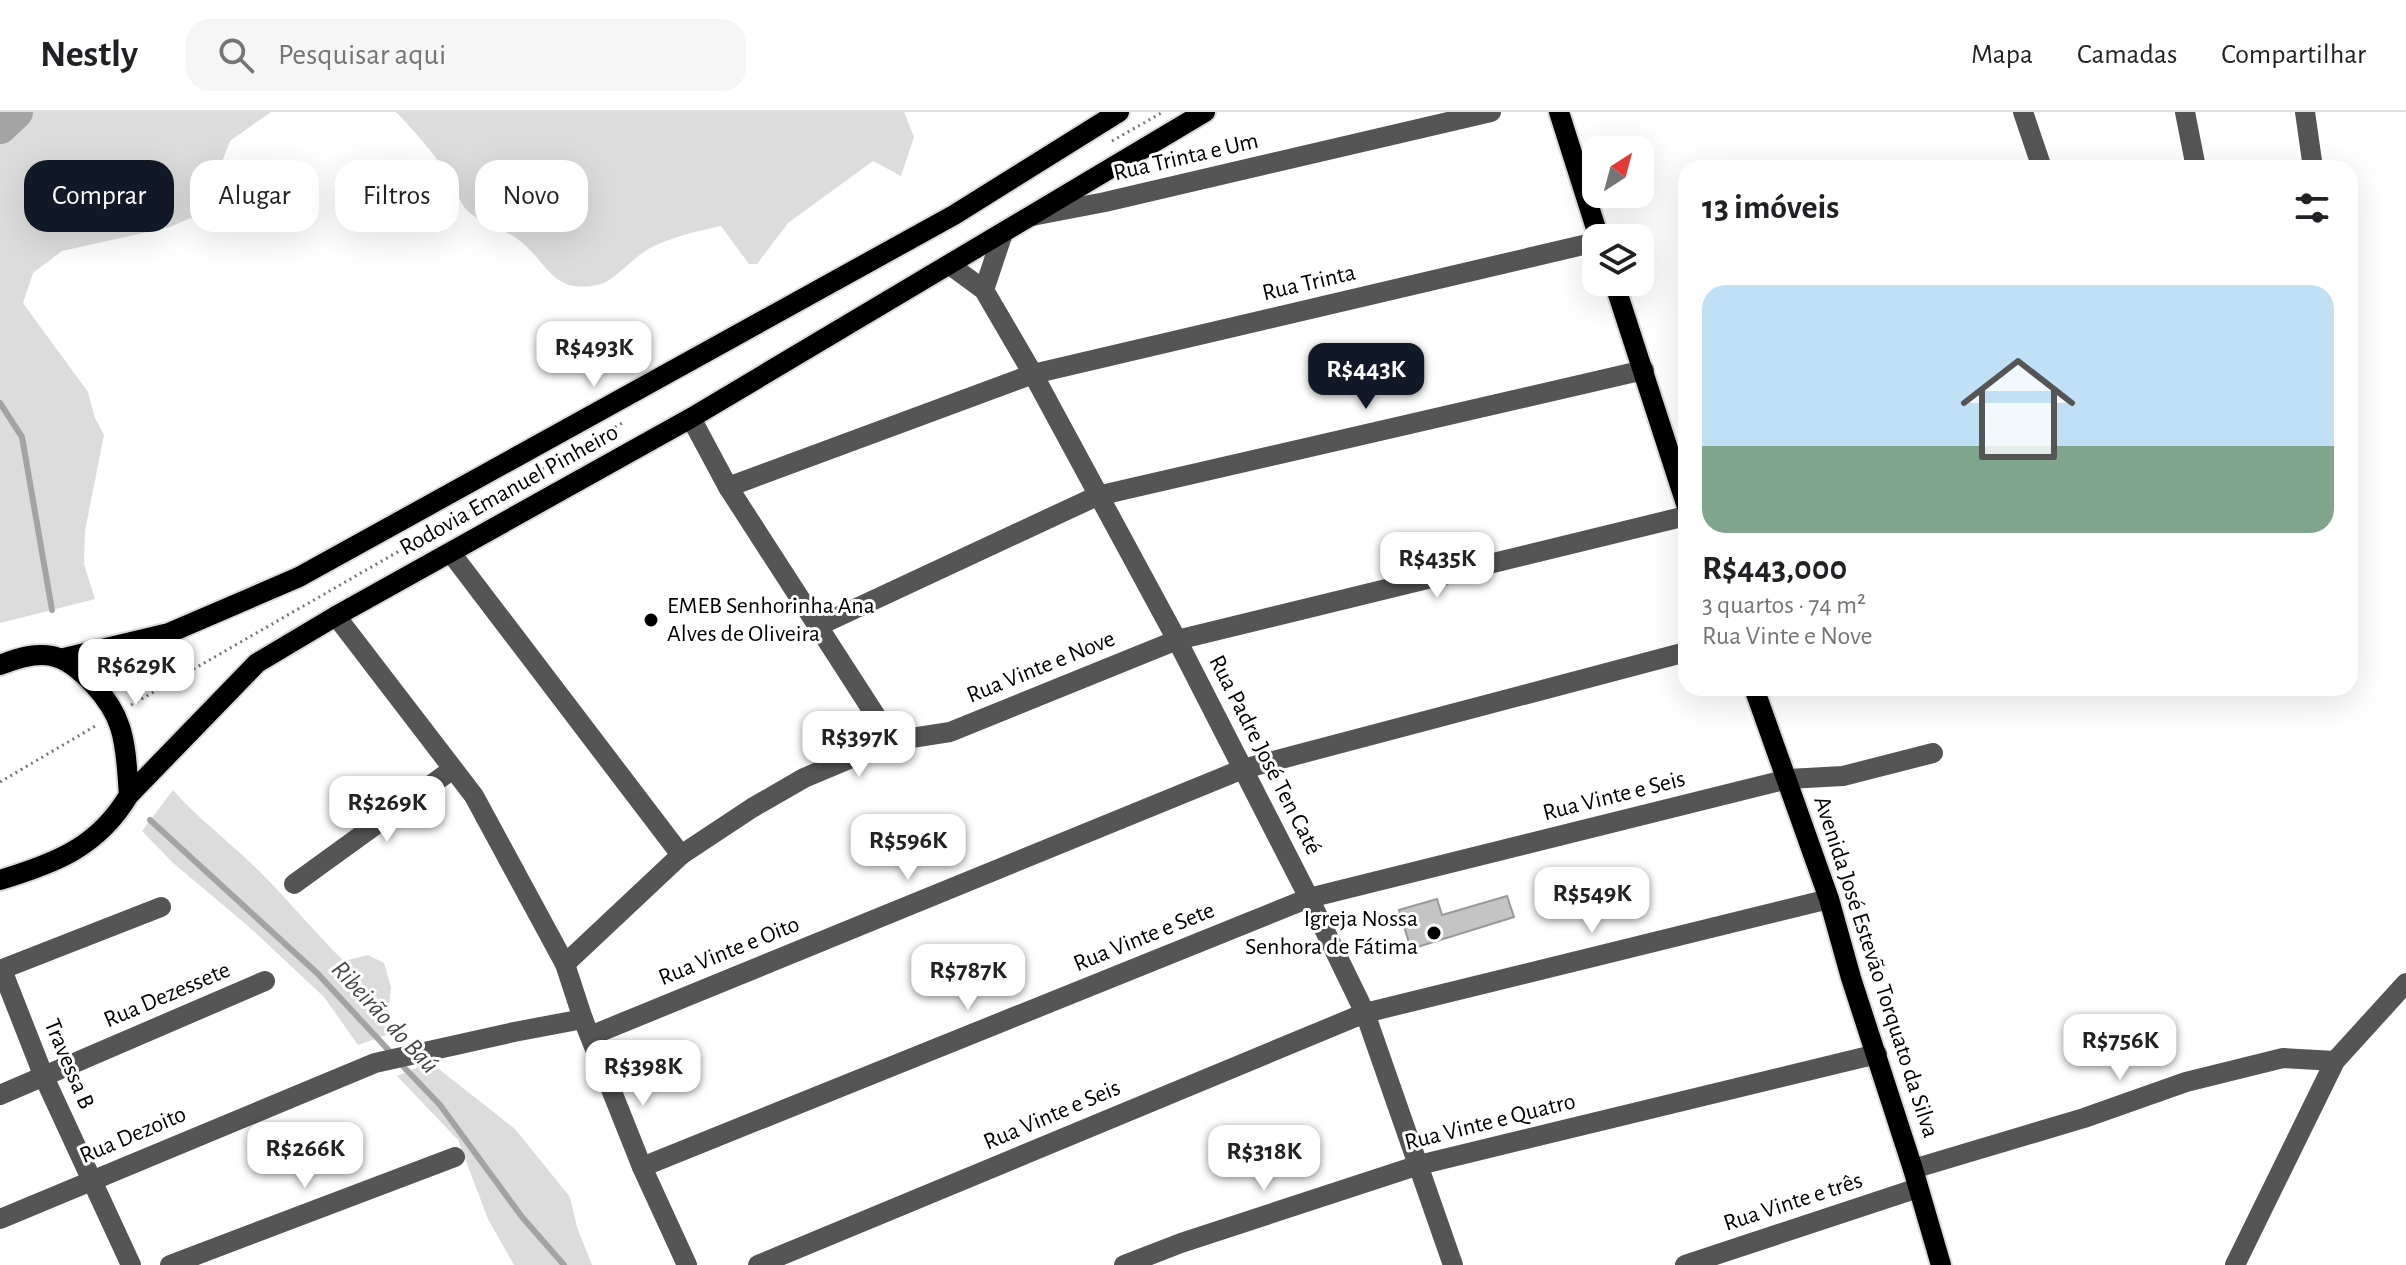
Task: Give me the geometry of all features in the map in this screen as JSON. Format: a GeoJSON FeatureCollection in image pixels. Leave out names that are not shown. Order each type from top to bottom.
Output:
{"type":"FeatureCollection","features":[{"type":"Feature","properties":{"kind":"main road","name":"Rodovia Emanuel Pinheiro"},"geometry":{"type":"LineString","coordinates":[[0,665],[20,657],[44,655],[64,658],[169,633],[299,577],[954,215],[1119,112]]}},
{"type":"Feature","properties":{"kind":"main road","name":"Rodovia Emanuel Pinheiro"},"geometry":{"type":"LineString","coordinates":[[0,880],[66,856],[86,844],[116,817],[129,795],[257,663],[691,418],[1205,112]]}},
{"type":"Feature","properties":{"kind":"main road"},"geometry":{"type":"LineString","coordinates":[[1559,112],[1593,224]]}},
{"type":"Feature","properties":{"kind":"main road"},"geometry":{"type":"LineString","coordinates":[[1619,296],[1678,478]]}},
{"type":"Feature","properties":{"kind":"main road"},"geometry":{"type":"LineString","coordinates":[[64,658],[104,695],[115,714],[126,756],[129,795]]}},
{"type":"Feature","properties":{"kind":"main road","name":"Avenida José Estevão Torquato da Silva"},"geometry":{"type":"LineString","coordinates":[[1757,696],[1829,899],[1941,1265]]}},
{"type":"Feature","properties":{"kind":"street","name":"Rua Trinta e Um"},"geometry":{"type":"LineString","coordinates":[[1032,216],[1105,202],[1491,112]]}},
{"type":"Feature","properties":{"kind":"street"},"geometry":{"type":"LineString","coordinates":[[2023,112],[2039,160]]}},
{"type":"Feature","properties":{"kind":"street"},"geometry":{"type":"LineString","coordinates":[[2185,112],[2194,160]]}},
{"type":"Feature","properties":{"kind":"street"},"geometry":{"type":"LineString","coordinates":[[2305,112],[2312,160]]}},
{"type":"Feature","properties":{"kind":"street"},"geometry":{"type":"LineString","coordinates":[[950,265],[984,290],[1003,233]]}},
{"type":"Feature","properties":{"kind":"street","name":"Rua Trinta"},"geometry":{"type":"LineString","coordinates":[[1033,374],[1582,244]]}},
{"type":"Feature","properties":{"kind":"street","name":"Rua Padre José Ten Caté"},"geometry":{"type":"LineString","coordinates":[[984,290],[1177,640],[1365,1013],[1453,1265]]}},
{"type":"Feature","properties":{"kind":"street"},"geometry":{"type":"LineString","coordinates":[[818,626],[1097,496],[1644,370]]}},
{"type":"Feature","properties":{"kind":"street"},"geometry":{"type":"LineString","coordinates":[[728,487],[1033,374]]}},
{"type":"Feature","properties":{"kind":"street"},"geometry":{"type":"LineString","coordinates":[[691,418],[728,487],[892,741]]}},
{"type":"Feature","properties":{"kind":"street"},"geometry":{"type":"LineString","coordinates":[[1177,640],[1678,518]]}},
{"type":"Feature","properties":{"kind":"street"},"geometry":{"type":"LineString","coordinates":[[451,553],[681,855]]}},
{"type":"Feature","properties":{"kind":"street"},"geometry":{"type":"LineString","coordinates":[[336,616],[474,796],[565,964],[642,1167],[687,1265]]}},
{"type":"Feature","properties":{"kind":"street","name":"Rua Vinte e Nove"},"geometry":{"type":"LineString","coordinates":[[565,964],[681,855],[804,778],[892,741],[950,732],[1177,640]]}},
{"type":"Feature","properties":{"kind":"street"},"geometry":{"type":"LineString","coordinates":[[1243,769],[1678,654]]}},
{"type":"Feature","properties":{"kind":"street","name":"Rua Vinte e Seis"},"geometry":{"type":"LineString","coordinates":[[1309,898],[1788,779],[1843,776],[1933,753]]}},
{"type":"Feature","properties":{"kind":"street"},"geometry":{"type":"LineString","coordinates":[[294,884],[453,769]]}},
{"type":"Feature","properties":{"kind":"street","name":"Rua Vinte e Oito"},"geometry":{"type":"LineString","coordinates":[[587,1028],[1243,769]]}},
{"type":"Feature","properties":{"kind":"street","name":"Rua Vinte e Sete"},"geometry":{"type":"LineString","coordinates":[[642,1167],[1309,898]]}},
{"type":"Feature","properties":{"kind":"street","name":"Rua Vinte e Seis"},"geometry":{"type":"LineString","coordinates":[[758,1265],[1365,1013],[1829,899]]}},
{"type":"Feature","properties":{"kind":"street"},"geometry":{"type":"LineString","coordinates":[[1,970],[161,907]]}},
{"type":"Feature","properties":{"kind":"street","name":"Travessa B"},"geometry":{"type":"LineString","coordinates":[[1,970],[44,1077],[131,1265]]}},
{"type":"Feature","properties":{"kind":"street","name":"Rua Dezessete"},"geometry":{"type":"LineString","coordinates":[[0,1095],[265,981]]}},
{"type":"Feature","properties":{"kind":"street"},"geometry":{"type":"LineString","coordinates":[[2235,1265],[2335,1061],[2390,997],[2406,983]]}},
{"type":"Feature","properties":{"kind":"street","name":"Rua Dezoito"},"geometry":{"type":"LineString","coordinates":[[0,1219],[375,1063],[587,1028]]}},
{"type":"Feature","properties":{"kind":"street","name":"Rua Vinte e Quatro"},"geometry":{"type":"LineString","coordinates":[[1124,1265],[1181,1243],[1419,1165],[1877,1054]]}},
{"type":"Feature","properties":{"kind":"street","name":"Rua Vinte e três"},"geometry":{"type":"LineString","coordinates":[[1685,1265],[1916,1178],[2186,1082],[2283,1058],[2335,1061]]}},
{"type":"Feature","properties":{"kind":"street"},"geometry":{"type":"LineString","coordinates":[[170,1265],[455,1157]]}},
{"type":"Feature","properties":{"kind":"path"},"geometry":{"type":"LineString","coordinates":[[1108,144],[1163,112]]}},
{"type":"Feature","properties":{"kind":"path"},"geometry":{"type":"LineString","coordinates":[[0,782],[628,419]]}},
{"type":"Feature","properties":{"kind":"path"},"geometry":{"type":"LineString","coordinates":[[408,545],[422,569]]}},
{"type":"Feature","properties":{"kind":"shaded area"},"geometry":{"type":"Polygon","coordinates":[[[0,112],[271,112],[230,141],[223,160],[190,160],[190,218],[174,225],[174,160],[24,160],[24,232],[148,232],[62,251],[33,273],[23,303],[88,392],[95,418],[104,435],[85,531],[84,564],[95,599],[0,623],[0,112]]]}},
{"type":"Feature","properties":{"kind":"shaded area"},"geometry":{"type":"Polygon","coordinates":[[[396,112],[904,112],[914,137],[901,176],[873,161],[788,223],[757,264],[749,264],[721,226],[658,244],[606,282],[584,287],[561,281],[527,247],[506,232],[588,232],[588,160],[475,160],[475,217],[459,197],[459,160],[437,160],[396,112]]]}},
{"type":"Feature","properties":{"kind":"shaded area"},"geometry":{"type":"Polygon","coordinates":[[[173,790],[263,875],[344,961],[368,955],[384,963],[391,987],[386,1035],[358,1045],[324,997],[248,926],[172,862],[142,831],[173,790]]]}},
{"type":"Feature","properties":{"kind":"shaded area"},"geometry":{"type":"Polygon","coordinates":[[[430,1062],[515,1129],[570,1197],[577,1227],[592,1265],[514,1265],[488,1219],[458,1140],[397,1076],[430,1062]]]}},
{"type":"Feature","properties":{"kind":"building","name":"Igreja Nossa Senhora de Fátima"},"geometry":{"type":"Polygon","coordinates":[[[1507,896],[1514,917],[1411,949],[1399,910],[1437,899],[1442,915],[1507,896]]]}},
{"type":"Feature","properties":{"kind":"waterway"},"geometry":{"type":"LineString","coordinates":[[0,127],[16,112]]}},
{"type":"Feature","properties":{"kind":"waterway","name":"Ribeirão do Baú"},"geometry":{"type":"LineString","coordinates":[[0,403],[22,437],[52,610]]}},
{"type":"Feature","properties":{"kind":"waterway","name":"Ribeirão do Baú"},"geometry":{"type":"LineString","coordinates":[[150,820],[318,974],[393,1055]]}},
{"type":"Feature","properties":{"kind":"waterway","name":"Ribeirão do Baú"},"geometry":{"type":"LineString","coordinates":[[400,1063],[440,1105],[522,1217],[564,1265]]}},
{"type":"Feature","properties":{"kind":"place","name":"EMEB Senhorinha Ana Alves de Oliveira"},"geometry":{"type":"Point","coordinates":[651,620]}},
{"type":"Feature","properties":{"kind":"place","name":"Igreja Nossa Senhora de Fátima"},"geometry":{"type":"Point","coordinates":[1434,933]}}]}
